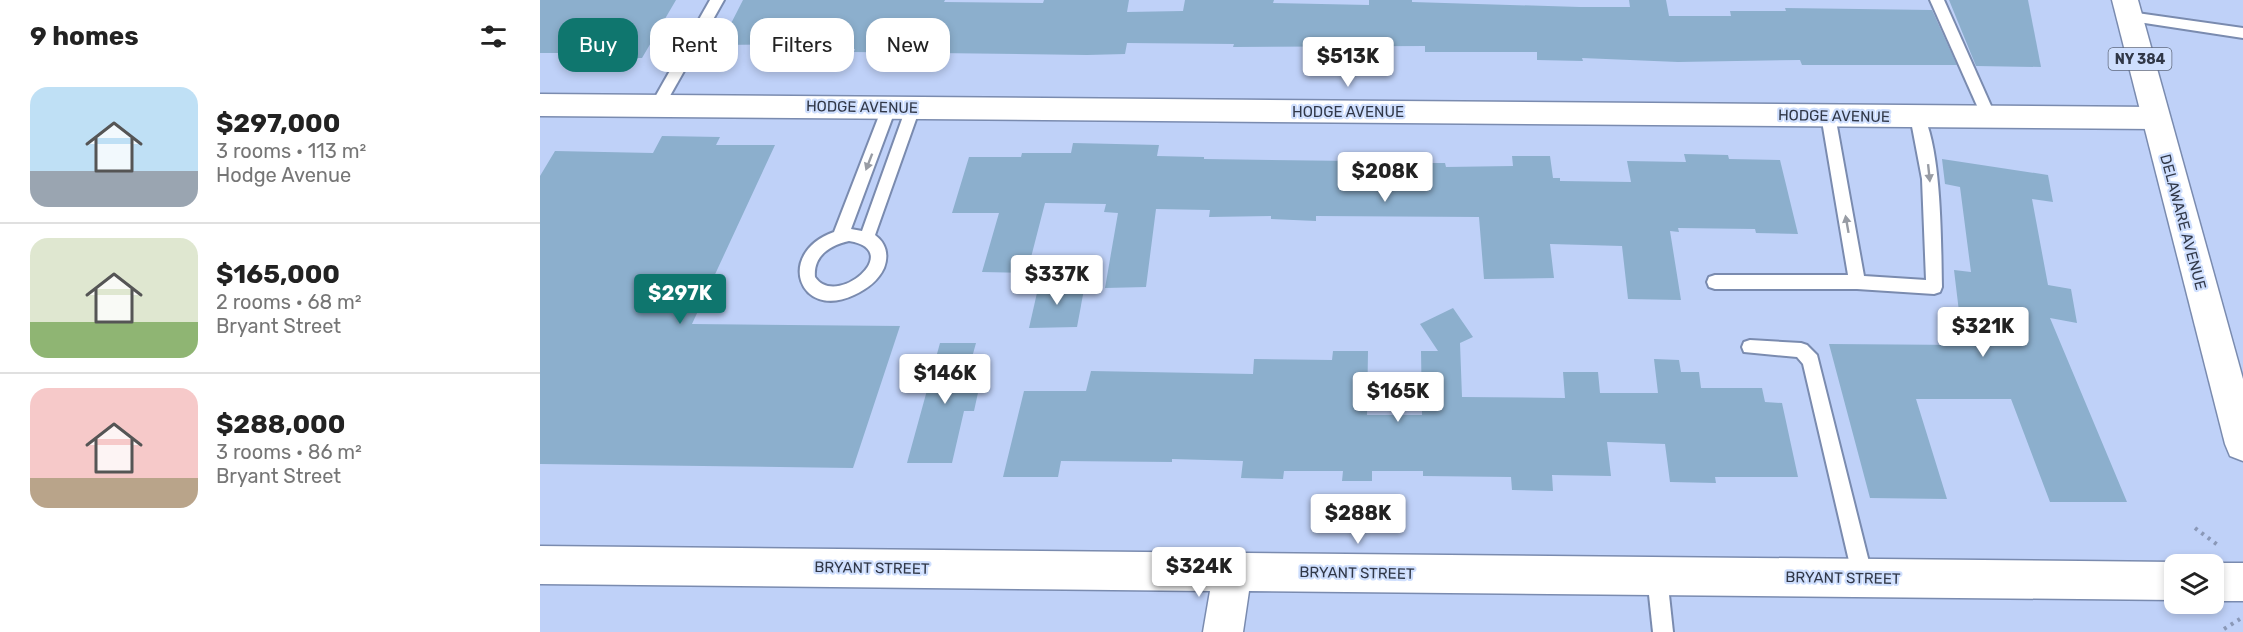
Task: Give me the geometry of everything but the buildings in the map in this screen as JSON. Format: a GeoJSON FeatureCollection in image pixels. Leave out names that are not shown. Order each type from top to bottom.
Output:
{"type":"FeatureCollection","features":[{"type":"Feature","properties":{"kind":"street","name":"DELAWARE AVENUE"},"geometry":{"type":"LineString","coordinates":[[2128,9],[2243,444]]}},
{"type":"Feature","properties":{"kind":"street","name":"HODGE AVENUE"},"geometry":{"type":"LineString","coordinates":[[540,105],[2155,118]]}},
{"type":"Feature","properties":{"kind":"street","name":"BRYANT STREET"},"geometry":{"type":"LineString","coordinates":[[540,565],[2164,581]]}},
{"type":"Feature","properties":{"kind":"street"},"geometry":{"type":"LineString","coordinates":[[2224,569],[2243,582]]}},
{"type":"Feature","properties":{"kind":"street"},"geometry":{"type":"LineString","coordinates":[[1223,632],[1232,572]]}},
{"type":"Feature","properties":{"kind":"lane"},"geometry":{"type":"LineString","coordinates":[[657,106],[717,0]]}},
{"type":"Feature","properties":{"kind":"lane"},"geometry":{"type":"LineString","coordinates":[[1937,0],[1989,117]]}},
{"type":"Feature","properties":{"kind":"lane"},"geometry":{"type":"LineString","coordinates":[[2128,9],[2243,33]]}},
{"type":"Feature","properties":{"kind":"lane"},"geometry":{"type":"LineString","coordinates":[[840,237],[901,108]]}},
{"type":"Feature","properties":{"kind":"lane"},"geometry":{"type":"LineString","coordinates":[[867,237],[901,108]]}},
{"type":"Feature","properties":{"kind":"lane"},"geometry":{"type":"LineString","coordinates":[[1828,115],[1857,282]]}},
{"type":"Feature","properties":{"kind":"lane"},"geometry":{"type":"LineString","coordinates":[[1714,282],[1857,282],[1934,287],[1930,176],[1926,147],[1917,116]]}},
{"type":"Feature","properties":{"kind":"lane"},"geometry":{"type":"LineString","coordinates":[[858,235],[867,237],[875,243],[879,250],[880,260],[868,280],[844,293],[819,292],[811,287],[806,279],[805,269],[817,249],[840,237],[858,235]]}},
{"type":"Feature","properties":{"kind":"lane"},"geometry":{"type":"LineString","coordinates":[[1750,347],[1802,350],[1811,360],[1863,578]]}},
{"type":"Feature","properties":{"kind":"lane"},"geometry":{"type":"LineString","coordinates":[[1657,576],[1663,632]]}},
{"type":"Feature","properties":{"kind":"path"},"geometry":{"type":"LineString","coordinates":[[2195,528],[2211,554]]}},
{"type":"Feature","properties":{"kind":"path"},"geometry":{"type":"LineString","coordinates":[[2224,629],[2240,619]]}}]}
